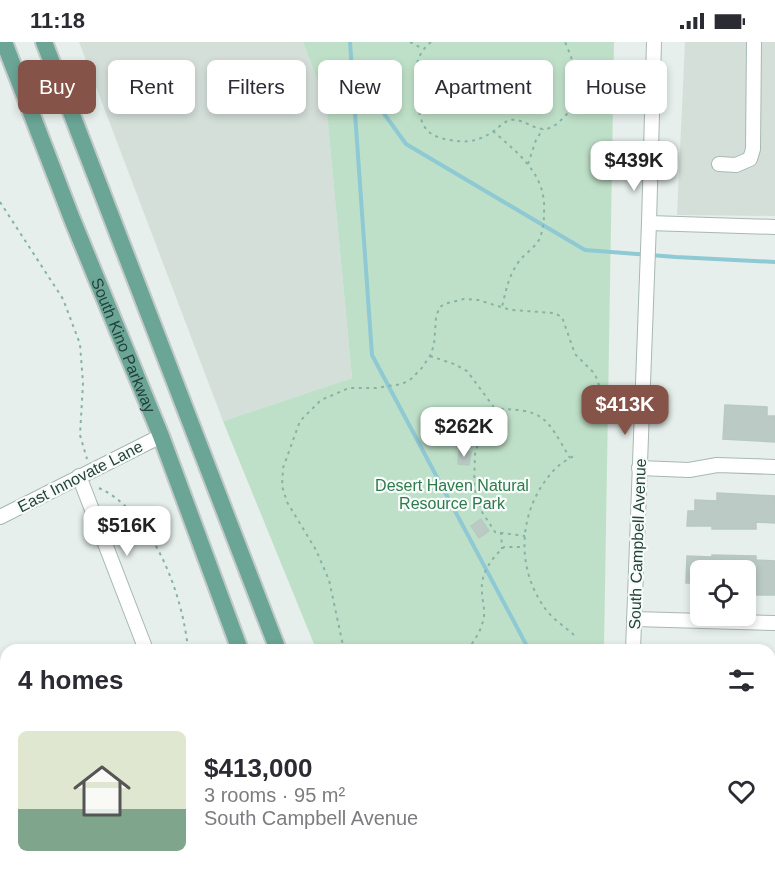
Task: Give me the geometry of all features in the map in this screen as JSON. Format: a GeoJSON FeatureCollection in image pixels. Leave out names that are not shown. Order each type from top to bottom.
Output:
{"type":"FeatureCollection","features":[{"type":"Feature","properties":{"kind":"main road","name":"South Kino Parkway"},"geometry":{"type":"LineString","coordinates":[[4,42],[72,219],[161,436],[238,644]]}},
{"type":"Feature","properties":{"kind":"main road","name":"South Kino Parkway"},"geometry":{"type":"LineString","coordinates":[[44,42],[276,644]]}},
{"type":"Feature","properties":{"kind":"street","name":"South Campbell Avenue"},"geometry":{"type":"LineString","coordinates":[[633,644],[654,42]]}},
{"type":"Feature","properties":{"kind":"street"},"geometry":{"type":"LineString","coordinates":[[719,164],[736,165],[750,159],[753,149],[754,42]]}},
{"type":"Feature","properties":{"kind":"street"},"geometry":{"type":"LineString","coordinates":[[649,223],[775,227]]}},
{"type":"Feature","properties":{"kind":"street","name":"East Innovate Lane"},"geometry":{"type":"LineString","coordinates":[[0,517],[161,436]]}},
{"type":"Feature","properties":{"kind":"street"},"geometry":{"type":"LineString","coordinates":[[639,468],[689,470],[717,465],[775,467]]}},
{"type":"Feature","properties":{"kind":"street"},"geometry":{"type":"LineString","coordinates":[[85,474],[144,644]]}},
{"type":"Feature","properties":{"kind":"street"},"geometry":{"type":"LineString","coordinates":[[634,619],[775,623]]}},
{"type":"Feature","properties":{"kind":"path"},"geometry":{"type":"LineString","coordinates":[[410,42],[423,49]]}},
{"type":"Feature","properties":{"kind":"path"},"geometry":{"type":"LineString","coordinates":[[431,42],[423,49],[417,61],[419,112],[426,129],[436,137],[473,142],[507,121],[520,120],[543,129],[555,126],[567,115],[578,93],[576,66],[566,42]]}},
{"type":"Feature","properties":{"kind":"path"},"geometry":{"type":"LineString","coordinates":[[528,164],[536,140],[543,129]]}},
{"type":"Feature","properties":{"kind":"path"},"geometry":{"type":"LineString","coordinates":[[493,131],[528,164],[540,182],[545,203],[543,227],[538,241],[520,260],[510,277],[502,307]]}},
{"type":"Feature","properties":{"kind":"path"},"geometry":{"type":"LineString","coordinates":[[0,202],[63,299],[80,344],[83,383],[81,435],[85,474],[95,486],[114,495],[140,523],[167,565],[183,611],[187,644]]}},
{"type":"Feature","properties":{"kind":"path"},"geometry":{"type":"LineString","coordinates":[[343,644],[329,580],[316,550],[287,502],[282,486],[283,468],[300,421],[321,400],[350,388],[376,388],[402,384],[421,369],[430,356],[434,345],[439,309],[444,304],[464,299],[478,300],[511,310],[554,313],[562,317],[575,354],[595,374],[600,388],[600,424]]}},
{"type":"Feature","properties":{"kind":"path"},"geometry":{"type":"LineString","coordinates":[[430,356],[467,371],[493,409],[493,417],[481,434],[474,454],[474,487],[482,512],[495,532],[525,536]]}},
{"type":"Feature","properties":{"kind":"path"},"geometry":{"type":"LineString","coordinates":[[493,409],[533,411],[549,423],[570,458]]}},
{"type":"Feature","properties":{"kind":"path"},"geometry":{"type":"LineString","coordinates":[[574,635],[545,608],[529,579],[524,547],[526,520],[538,493],[556,466],[575,455]]}},
{"type":"Feature","properties":{"kind":"path"},"geometry":{"type":"LineString","coordinates":[[501,532],[502,549]]}},
{"type":"Feature","properties":{"kind":"path"},"geometry":{"type":"LineString","coordinates":[[472,644],[477,638],[485,614],[481,590],[483,576],[495,555],[504,547],[524,547]]}},
{"type":"Feature","properties":{"kind":"shaded area"},"geometry":{"type":"Polygon","coordinates":[[[79,42],[303,42],[318,81],[318,114],[327,114],[352,378],[223,421],[96,87],[96,60],[86,60],[79,42]]]}},
{"type":"Feature","properties":{"kind":"shaded area"},"geometry":{"type":"Polygon","coordinates":[[[685,42],[775,42],[775,216],[677,215],[685,42]]]}},
{"type":"Feature","properties":{"kind":"green space","name":"Desert Haven Natural Resource Park"},"geometry":{"type":"Polygon","coordinates":[[[303,42],[614,42],[614,60],[565,60],[565,114],[613,114],[604,644],[314,644],[223,421],[352,378],[327,114],[402,114],[402,60],[318,60],[318,82],[303,42]]]}},
{"type":"Feature","properties":{"kind":"building"},"geometry":{"type":"Polygon","coordinates":[[[725,405],[767,407],[767,416],[775,416],[775,442],[723,439],[725,405]]]}},
{"type":"Feature","properties":{"kind":"building"},"geometry":{"type":"Polygon","coordinates":[[[459,451],[471,452],[469,465],[458,464],[459,451]]]}},
{"type":"Feature","properties":{"kind":"building"},"geometry":{"type":"Polygon","coordinates":[[[717,493],[775,496],[775,523],[756,522],[756,529],[712,529],[712,526],[687,526],[688,511],[695,511],[695,500],[717,501],[717,493]]]}},
{"type":"Feature","properties":{"kind":"building"},"geometry":{"type":"Polygon","coordinates":[[[481,519],[489,531],[479,538],[471,526],[481,519]]]}},
{"type":"Feature","properties":{"kind":"building"},"geometry":{"type":"Polygon","coordinates":[[[712,555],[756,556],[756,560],[690,560],[690,583],[686,583],[687,556],[712,557],[712,555]]]}},
{"type":"Feature","properties":{"kind":"building"},"geometry":{"type":"Polygon","coordinates":[[[756,560],[775,561],[775,595],[756,595],[756,560]]]}},
{"type":"Feature","properties":{"kind":"waterway"},"geometry":{"type":"LineString","coordinates":[[350,42],[372,355],[526,644]]}},
{"type":"Feature","properties":{"kind":"waterway"},"geometry":{"type":"LineString","coordinates":[[384,114],[406,144],[585,250],[775,262]]}}]}
